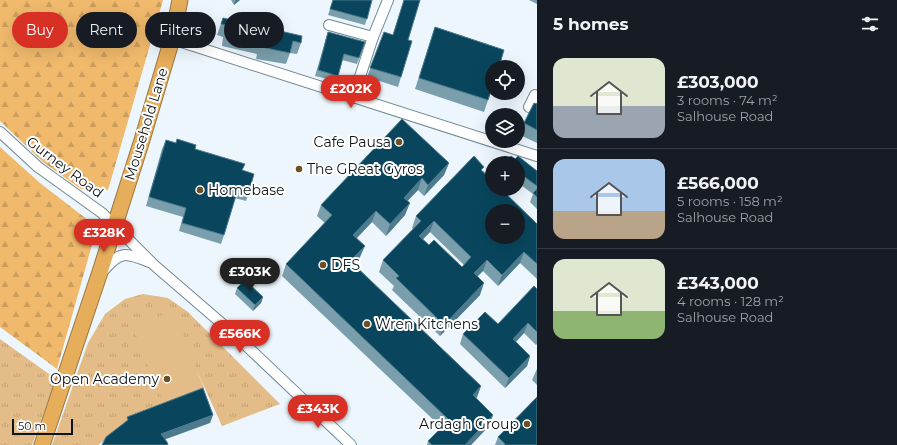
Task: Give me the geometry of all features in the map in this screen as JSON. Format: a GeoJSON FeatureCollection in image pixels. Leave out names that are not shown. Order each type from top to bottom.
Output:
{"type":"FeatureCollection","features":[{"type":"Feature","properties":{"kind":"highway","name":"Mousehold Lane"},"geometry":{"type":"LineString","coordinates":[[178,12],[180,0]]}},
{"type":"Feature","properties":{"kind":"highway","name":"Mousehold Lane"},"geometry":{"type":"LineString","coordinates":[[42,445],[99,275],[169,48]]}},
{"type":"Feature","properties":{"kind":"street"},"geometry":{"type":"LineString","coordinates":[[353,98],[373,37],[388,0]]}},
{"type":"Feature","properties":{"kind":"street"},"geometry":{"type":"LineString","coordinates":[[329,25],[373,37]]}},
{"type":"Feature","properties":{"kind":"street"},"geometry":{"type":"LineString","coordinates":[[200,48],[537,156]]}},
{"type":"Feature","properties":{"kind":"street"},"geometry":{"type":"LineString","coordinates":[[529,107],[536,94]]}},
{"type":"Feature","properties":{"kind":"street","name":"Gurney Road"},"geometry":{"type":"LineString","coordinates":[[0,132],[38,167],[94,207],[114,224],[154,265]]}},
{"type":"Feature","properties":{"kind":"street"},"geometry":{"type":"LineString","coordinates":[[99,275],[115,258],[124,254],[131,255],[154,265],[234,334],[351,445]]}},
{"type":"Feature","properties":{"kind":"green space"},"geometry":{"type":"Polygon","coordinates":[[[0,0],[163,0],[160,12],[145,12],[145,48],[149,48],[108,190],[95,188],[81,189],[43,162],[0,121],[0,0]]]}},
{"type":"Feature","properties":{"kind":"green space"},"geometry":{"type":"Polygon","coordinates":[[[0,147],[40,183],[97,227],[57,369],[0,327],[0,147]]]}},
{"type":"Feature","properties":{"kind":"green space","name":"Open Academy"},"geometry":{"type":"Polygon","coordinates":[[[143,294],[168,298],[188,312],[280,404],[222,426],[197,371],[166,406],[122,424],[118,431],[98,445],[52,445],[88,343],[105,314],[125,299],[143,294]]]}},
{"type":"Feature","properties":{"kind":"green space"},"geometry":{"type":"Polygon","coordinates":[[[173,311],[204,388],[164,404],[133,327],[173,311]]]}},
{"type":"Feature","properties":{"kind":"green space"},"geometry":{"type":"Polygon","coordinates":[[[0,339],[56,379],[32,445],[0,445],[0,339]]]}},
{"type":"Feature","properties":{"kind":"building"},"geometry":{"type":"Polygon","coordinates":[[[333,0],[372,0],[367,19],[330,9],[333,0]]]}},
{"type":"Feature","properties":{"kind":"building"},"geometry":{"type":"Polygon","coordinates":[[[404,0],[420,0],[408,40],[412,41],[401,77],[370,68],[384,32],[393,35],[404,0]]]}},
{"type":"Feature","properties":{"kind":"building"},"geometry":{"type":"Polygon","coordinates":[[[223,18],[224,18],[224,24],[221,24],[223,18]]]}},
{"type":"Feature","properties":{"kind":"building"},"geometry":{"type":"Polygon","coordinates":[[[435,27],[504,50],[501,60],[485,60],[485,99],[419,78],[435,27]]]}},
{"type":"Feature","properties":{"kind":"building"},"geometry":{"type":"Polygon","coordinates":[[[284,32],[302,36],[301,43],[293,41],[290,53],[266,48],[284,48],[284,32]]]}},
{"type":"Feature","properties":{"kind":"building"},"geometry":{"type":"Polygon","coordinates":[[[328,32],[365,42],[359,58],[344,54],[338,76],[318,70],[328,32]]]}},
{"type":"Feature","properties":{"kind":"building"},"geometry":{"type":"Polygon","coordinates":[[[534,103],[537,104],[537,130],[525,124],[534,103]]]}},
{"type":"Feature","properties":{"kind":"building"},"geometry":{"type":"Polygon","coordinates":[[[402,119],[449,163],[428,185],[422,178],[404,198],[410,203],[390,224],[376,211],[353,235],[365,246],[350,261],[481,386],[473,395],[493,415],[465,445],[432,445],[428,441],[449,420],[286,264],[332,215],[321,205],[402,119]]]}},
{"type":"Feature","properties":{"kind":"building","name":"Homebase"},"geometry":{"type":"Polygon","coordinates":[[[177,139],[196,145],[195,149],[245,164],[242,170],[254,174],[249,192],[238,189],[224,235],[182,223],[186,208],[149,197],[166,140],[176,143],[177,139]]]}},
{"type":"Feature","properties":{"kind":"building"},"geometry":{"type":"Polygon","coordinates":[[[474,156],[484,167],[481,170],[485,174],[485,196],[508,196],[516,204],[485,204],[485,244],[525,244],[525,212],[537,224],[537,264],[524,252],[502,275],[487,260],[474,273],[484,283],[444,325],[396,278],[399,276],[383,260],[421,221],[416,216],[474,156]],[[434,221],[419,236],[429,245],[434,240],[462,267],[471,257],[434,221]]]}},
{"type":"Feature","properties":{"kind":"building"},"geometry":{"type":"Polygon","coordinates":[[[525,162],[537,171],[537,186],[525,177],[525,162]]]}},
{"type":"Feature","properties":{"kind":"building"},"geometry":{"type":"Polygon","coordinates":[[[537,189],[537,197],[533,193],[537,189]]]}},
{"type":"Feature","properties":{"kind":"building"},"geometry":{"type":"Polygon","coordinates":[[[245,280],[263,297],[255,305],[237,288],[245,280]]]}},
{"type":"Feature","properties":{"kind":"building"},"geometry":{"type":"Polygon","coordinates":[[[534,286],[537,289],[537,332],[528,323],[513,339],[530,356],[509,378],[463,334],[485,312],[498,324],[534,286]]]}},
{"type":"Feature","properties":{"kind":"building"},"geometry":{"type":"Polygon","coordinates":[[[203,388],[213,415],[161,434],[168,445],[102,445],[106,437],[128,420],[127,417],[203,388]]]}},
{"type":"Feature","properties":{"kind":"building","name":"Ardagh Group"},"geometry":{"type":"Polygon","coordinates":[[[537,397],[537,445],[504,445],[505,444],[498,437],[537,397]]]}},
{"type":"Feature","properties":{"kind":"place","name":"Cafe Pausa"},"geometry":{"type":"Point","coordinates":[399,142]}},
{"type":"Feature","properties":{"kind":"place","name":"The GReat Gyros"},"geometry":{"type":"Point","coordinates":[299,169]}},
{"type":"Feature","properties":{"kind":"place","name":"Homebase"},"geometry":{"type":"Point","coordinates":[200,190]}},
{"type":"Feature","properties":{"kind":"place","name":"DFS"},"geometry":{"type":"Point","coordinates":[323,265]}},
{"type":"Feature","properties":{"kind":"place","name":"Wren Kitchens"},"geometry":{"type":"Point","coordinates":[367,324]}},
{"type":"Feature","properties":{"kind":"place","name":"Open Academy"},"geometry":{"type":"Point","coordinates":[167,379]}},
{"type":"Feature","properties":{"kind":"place","name":"Ardagh Group"},"geometry":{"type":"Point","coordinates":[527,424]}}]}
